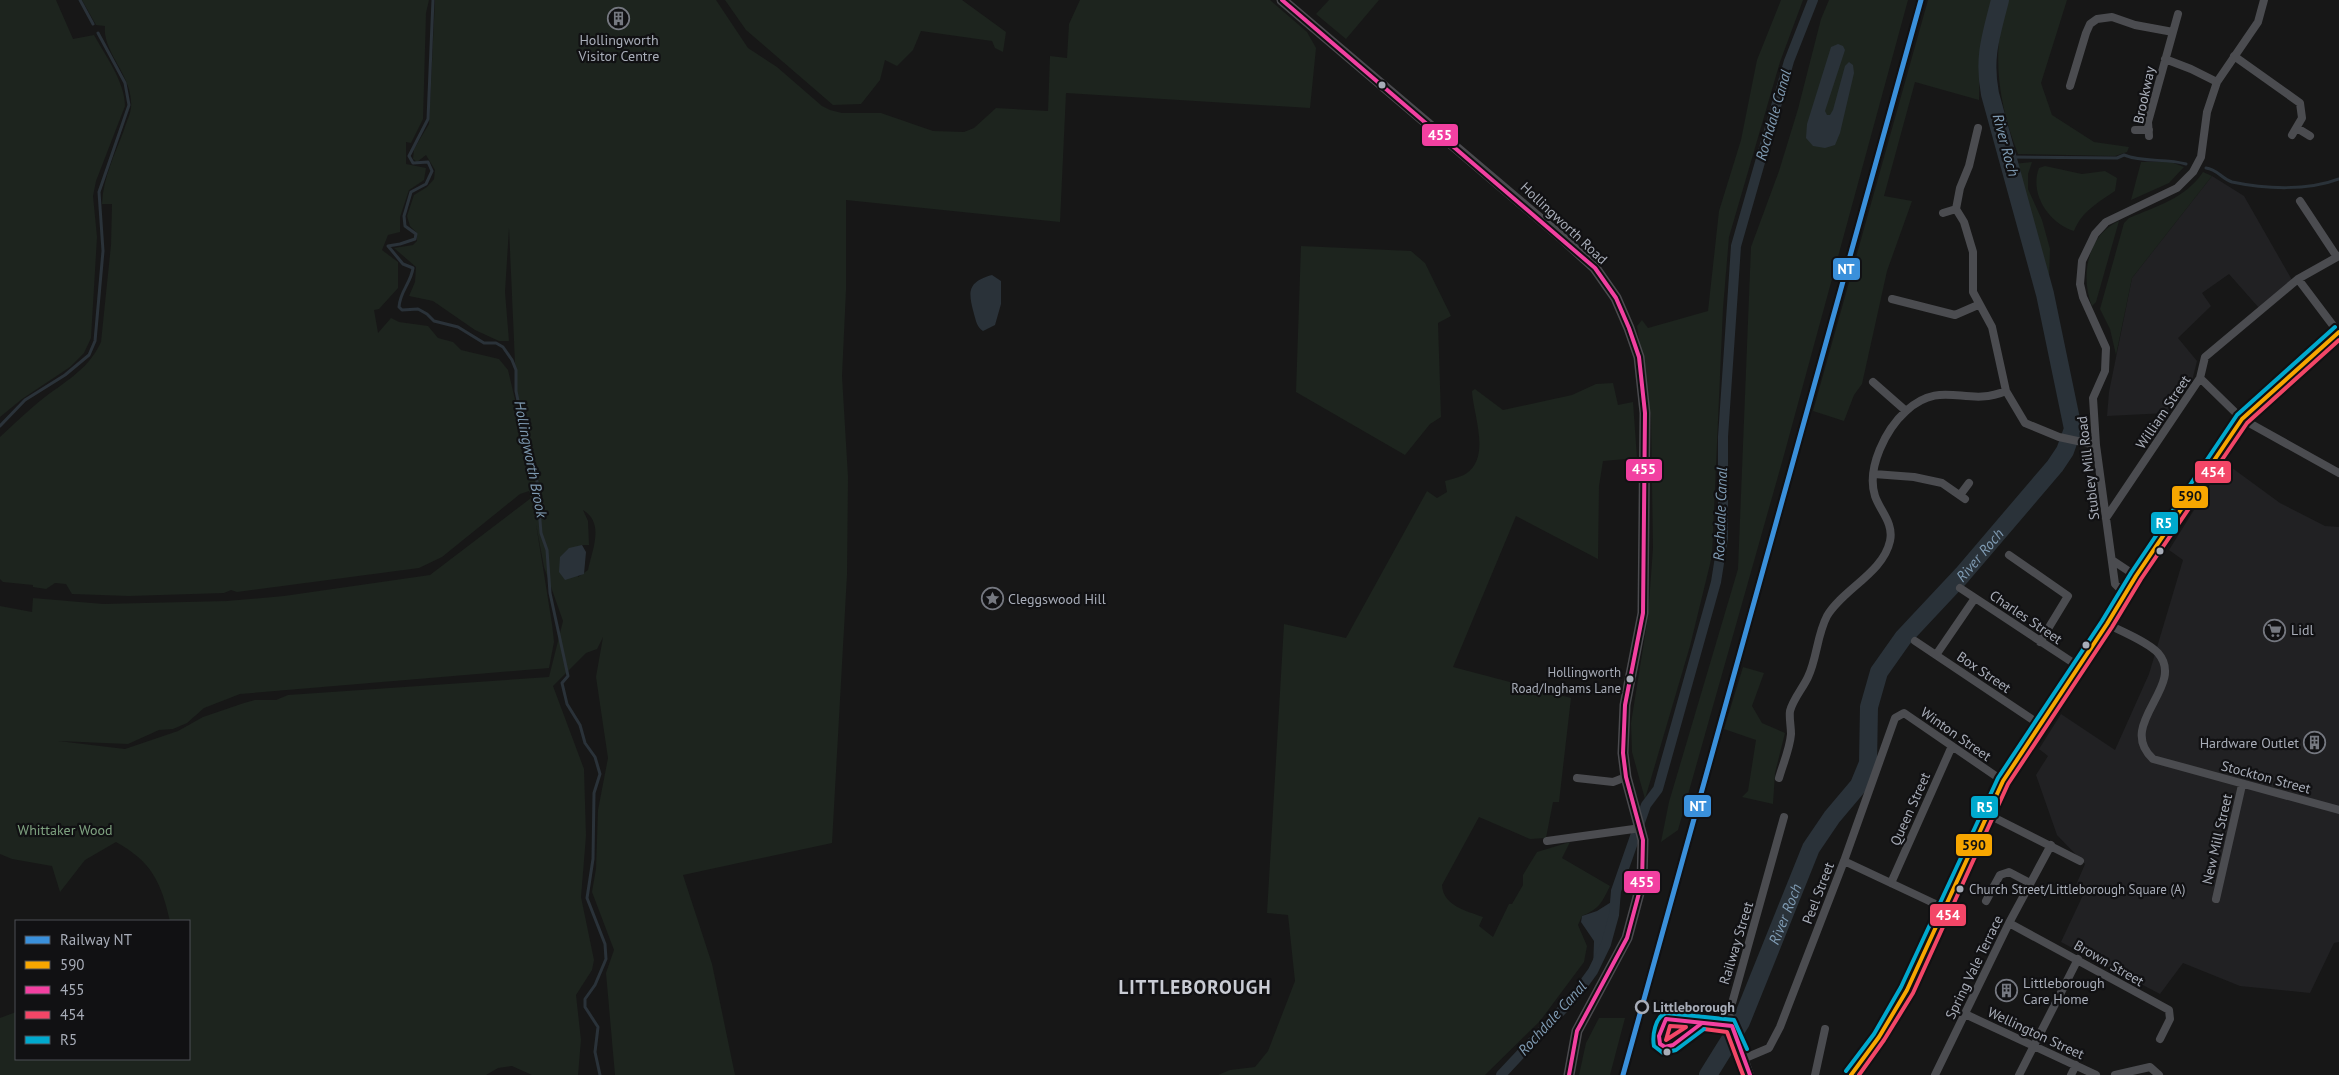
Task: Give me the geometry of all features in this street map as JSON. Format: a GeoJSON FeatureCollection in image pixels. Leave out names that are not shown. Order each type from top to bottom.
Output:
{"type":"FeatureCollection","features":[{"type":"Feature","properties":{"kind":"highway"},"geometry":{"type":"LineString","coordinates":[[1851,1075],[1879,1037],[1907,990],[2003,781],[2107,624],[2136,576],[2242,419],[2339,332]]}},
{"type":"Feature","properties":{"kind":"main road","name":"Hollingworth Road"},"geometry":{"type":"LineString","coordinates":[[1282,0],[1561,237],[1594,268],[1616,298],[1639,357],[1645,413],[1643,613],[1625,705],[1623,752],[1626,777],[1642,834],[1642,882],[1627,938],[1577,1031],[1569,1075]]}},
{"type":"Feature","properties":{"kind":"street","name":"Stubley Mill Road"},"geometry":{"type":"LineString","coordinates":[[2125,594],[2115,584],[2096,445],[2093,398],[2105,371],[2104,340],[2082,297],[2080,271],[2085,251],[2095,234],[2106,222],[2177,188],[2193,172],[2201,157],[2207,112],[2217,82],[2258,22],[2264,0]]}},
{"type":"Feature","properties":{"kind":"street","name":"Brookway"},"geometry":{"type":"LineString","coordinates":[[2135,130],[2148,133],[2148,122],[2178,14]]}},
{"type":"Feature","properties":{"kind":"street"},"geometry":{"type":"LineString","coordinates":[[2070,86],[2090,24],[2103,17],[2112,17],[2135,25],[2173,32]]}},
{"type":"Feature","properties":{"kind":"street"},"geometry":{"type":"LineString","coordinates":[[2084,18],[2090,24]]}},
{"type":"Feature","properties":{"kind":"street"},"geometry":{"type":"LineString","coordinates":[[2234,56],[2300,103],[2302,118],[2292,135]]}},
{"type":"Feature","properties":{"kind":"street","name":"Brookway"},"geometry":{"type":"LineString","coordinates":[[2165,59],[2217,82]]}},
{"type":"Feature","properties":{"kind":"street"},"geometry":{"type":"LineString","coordinates":[[2076,68],[2085,72]]}},
{"type":"Feature","properties":{"kind":"street"},"geometry":{"type":"LineString","coordinates":[[1978,128],[1980,143],[1960,188],[1956,209],[1964,222],[1973,252],[1973,292],[1978,306],[1990,320],[2006,391],[2025,423],[2059,437],[2096,445]]}},
{"type":"Feature","properties":{"kind":"street"},"geometry":{"type":"LineString","coordinates":[[2297,128],[2310,136]]}},
{"type":"Feature","properties":{"kind":"street"},"geometry":{"type":"LineString","coordinates":[[2300,201],[2338,256]]}},
{"type":"Feature","properties":{"kind":"street"},"geometry":{"type":"LineString","coordinates":[[1943,213],[1956,209]]}},
{"type":"Feature","properties":{"kind":"street","name":"William Street"},"geometry":{"type":"LineString","coordinates":[[2106,518],[2200,378],[2205,357],[2298,279],[2338,256]]}},
{"type":"Feature","properties":{"kind":"street"},"geometry":{"type":"LineString","coordinates":[[2298,279],[2339,332]]}},
{"type":"Feature","properties":{"kind":"street"},"geometry":{"type":"LineString","coordinates":[[1903,302],[1906,294]]}},
{"type":"Feature","properties":{"kind":"street"},"geometry":{"type":"LineString","coordinates":[[1892,299],[1955,315],[1978,306]]}},
{"type":"Feature","properties":{"kind":"street"},"geometry":{"type":"LineString","coordinates":[[2200,378],[2242,419],[2339,473]]}},
{"type":"Feature","properties":{"kind":"street"},"geometry":{"type":"LineString","coordinates":[[1873,382],[1906,411]]}},
{"type":"Feature","properties":{"kind":"street"},"geometry":{"type":"LineString","coordinates":[[1779,778],[1791,735],[1790,711],[1809,676],[1827,616],[1833,607],[1875,566],[1888,547],[1890,529],[1873,488],[1874,474],[1886,434],[1906,411],[1919,400],[1931,395],[1946,394],[1984,398],[2006,391]]}},
{"type":"Feature","properties":{"kind":"street"},"geometry":{"type":"LineString","coordinates":[[1874,474],[1914,477],[1942,483],[1962,497],[1969,483]]}},
{"type":"Feature","properties":{"kind":"street"},"geometry":{"type":"LineString","coordinates":[[2009,555],[2068,596],[2040,642]]}},
{"type":"Feature","properties":{"kind":"street"},"geometry":{"type":"LineString","coordinates":[[2112,560],[2136,576]]}},
{"type":"Feature","properties":{"kind":"street","name":"Charles Street"},"geometry":{"type":"LineString","coordinates":[[1960,588],[2078,666]]}},
{"type":"Feature","properties":{"kind":"street"},"geometry":{"type":"LineString","coordinates":[[1936,655],[1975,598]]}},
{"type":"Feature","properties":{"kind":"street","name":"Stockton Street"},"geometry":{"type":"LineString","coordinates":[[2107,624],[2156,651],[2163,660],[2166,671],[2140,732],[2141,742],[2146,752],[2153,759],[2242,785],[2339,810]]}},
{"type":"Feature","properties":{"kind":"street","name":"Box Street"},"geometry":{"type":"LineString","coordinates":[[1915,641],[2039,724]]}},
{"type":"Feature","properties":{"kind":"street","name":"Winton Street"},"geometry":{"type":"LineString","coordinates":[[1894,718],[1904,713],[2003,781]]}},
{"type":"Feature","properties":{"kind":"street","name":"Peel Street"},"geometry":{"type":"LineString","coordinates":[[1743,1059],[1769,1048],[1780,1027],[1844,861],[1894,718]]}},
{"type":"Feature","properties":{"kind":"street","name":"Queen Street"},"geometry":{"type":"LineString","coordinates":[[1891,883],[1952,746]]}},
{"type":"Feature","properties":{"kind":"street"},"geometry":{"type":"LineString","coordinates":[[1577,778],[1612,782],[1626,777]]}},
{"type":"Feature","properties":{"kind":"street","name":"New Mill Street"},"geometry":{"type":"LineString","coordinates":[[2216,899],[2242,785]]}},
{"type":"Feature","properties":{"kind":"street"},"geometry":{"type":"LineString","coordinates":[[1987,814],[2080,860]]}},
{"type":"Feature","properties":{"kind":"street","name":"Railway Street"},"geometry":{"type":"LineString","coordinates":[[1750,1075],[1729,1014],[1784,817]]}},
{"type":"Feature","properties":{"kind":"street"},"geometry":{"type":"LineString","coordinates":[[1547,841],[1626,832],[1642,834]]}},
{"type":"Feature","properties":{"kind":"street","name":"Spring Vale Terrace"},"geometry":{"type":"LineString","coordinates":[[1934,1075],[2009,923],[2052,845]]}},
{"type":"Feature","properties":{"kind":"street"},"geometry":{"type":"LineString","coordinates":[[1844,861],[1944,908]]}},
{"type":"Feature","properties":{"kind":"street"},"geometry":{"type":"LineString","coordinates":[[1986,901],[2000,875],[2009,872],[2030,883]]}},
{"type":"Feature","properties":{"kind":"street","name":"Brown Street"},"geometry":{"type":"LineString","coordinates":[[2009,923],[2169,1010],[2170,1019],[2160,1039]]}},
{"type":"Feature","properties":{"kind":"street"},"geometry":{"type":"LineString","coordinates":[[2019,1075],[2078,959]]}},
{"type":"Feature","properties":{"kind":"street","name":"Wellington Street"},"geometry":{"type":"LineString","coordinates":[[1965,1014],[2034,1044],[2096,1075]]}},
{"type":"Feature","properties":{"kind":"street"},"geometry":{"type":"LineString","coordinates":[[1702,1023],[1673,1045],[1665,1047],[1660,1044],[1659,1036],[1666,1019],[1732,1026]]}},
{"type":"Feature","properties":{"kind":"street"},"geometry":{"type":"LineString","coordinates":[[1815,1075],[1825,1029]]}},
{"type":"Feature","properties":{"kind":"street"},"geometry":{"type":"LineString","coordinates":[[2071,1075],[2076,1066]]}},
{"type":"Feature","properties":{"kind":"street"},"geometry":{"type":"LineString","coordinates":[[2115,1075],[2150,1067],[2159,1075]]}},
{"type":"Feature","properties":{"kind":"shaded area"},"geometry":{"type":"Polygon","coordinates":[[[1838,44],[1843,46],[1845,50],[1825,111],[1827,115],[1830,115],[1833,110],[1845,66],[1849,62],[1853,65],[1854,73],[1840,133],[1835,145],[1825,148],[1813,146],[1806,138],[1807,124],[1831,47],[1838,44]]]}},
{"type":"Feature","properties":{"kind":"shaded area"},"geometry":{"type":"Polygon","coordinates":[[[2212,176],[2244,196],[2292,280],[2259,308],[2229,274],[2202,293],[2211,306],[2178,338],[2197,361],[2192,381],[2167,413],[2107,416],[2109,392],[2132,278],[2212,176]]]}},
{"type":"Feature","properties":{"kind":"shaded area"},"geometry":{"type":"Polygon","coordinates":[[[992,275],[1001,281],[1001,304],[995,325],[983,331],[979,328],[976,321],[970,294],[971,289],[978,281],[992,275]]]}},
{"type":"Feature","properties":{"kind":"shaded area"},"geometry":{"type":"Polygon","coordinates":[[[2224,462],[2280,503],[2325,526],[2339,527],[2339,942],[2334,943],[2310,993],[2240,986],[2183,963],[2160,994],[2061,942],[2083,895],[2073,892],[2085,864],[2057,835],[2036,775],[2048,756],[2039,749],[2061,714],[2115,750],[2149,674],[2183,560],[2169,550],[2224,462]]]}},
{"type":"Feature","properties":{"kind":"shaded area"},"geometry":{"type":"Polygon","coordinates":[[[582,545],[586,552],[584,574],[565,580],[559,572],[560,557],[569,548],[582,545]]]}},
{"type":"Feature","properties":{"kind":"shaded area"},"geometry":{"type":"Polygon","coordinates":[[[1616,899],[1608,936],[1593,971],[1594,941],[1581,922],[1582,916],[1597,911],[1616,899]]]}},
{"type":"Feature","properties":{"kind":"green space"},"geometry":{"type":"Polygon","coordinates":[[[0,0],[56,0],[73,39],[94,35],[118,78],[125,106],[96,181],[93,196],[97,237],[91,338],[84,353],[70,367],[22,399],[0,417],[0,0]]]}},
{"type":"Feature","properties":{"kind":"green space","name":"Whittaker Wood"},"geometry":{"type":"Polygon","coordinates":[[[82,0],[429,0],[426,13],[423,119],[411,143],[406,142],[406,164],[426,168],[424,180],[409,190],[400,217],[400,232],[388,235],[382,250],[398,262],[398,288],[379,309],[374,310],[378,333],[391,318],[399,322],[428,326],[438,338],[453,342],[461,350],[499,359],[508,370],[517,408],[509,228],[505,292],[509,341],[499,341],[475,330],[433,301],[409,296],[415,282],[416,267],[394,248],[413,245],[417,241],[417,233],[410,226],[407,216],[414,195],[427,187],[434,179],[435,170],[426,155],[417,162],[413,159],[414,149],[429,124],[435,0],[716,0],[748,48],[777,67],[822,106],[842,113],[881,113],[933,131],[964,132],[974,128],[996,108],[1048,111],[1050,56],[1067,58],[1069,24],[1080,0],[1270,0],[1307,32],[1316,48],[1310,108],[1066,93],[1060,222],[846,200],[846,290],[842,376],[848,477],[847,575],[832,843],[683,875],[712,964],[735,1075],[615,1075],[606,973],[614,950],[592,892],[596,869],[598,810],[608,758],[596,677],[603,637],[597,649],[586,653],[553,686],[584,769],[586,836],[581,897],[594,960],[592,970],[576,995],[581,1040],[578,1075],[532,1075],[512,1066],[498,1068],[486,1075],[0,1075],[0,1018],[15,1012],[15,1060],[190,1060],[190,920],[170,920],[163,895],[153,874],[138,857],[116,842],[85,860],[60,892],[52,866],[12,859],[0,854],[0,606],[32,612],[33,598],[103,604],[227,601],[284,596],[430,575],[531,498],[529,491],[520,494],[442,557],[419,568],[237,592],[231,590],[224,593],[129,596],[72,594],[66,584],[55,583],[46,589],[33,587],[33,585],[3,582],[0,579],[0,437],[43,398],[80,370],[95,353],[101,342],[111,245],[112,204],[102,204],[103,194],[110,166],[131,108],[131,96],[128,85],[108,46],[105,26],[96,25],[82,0]],[[583,510],[588,521],[589,545],[582,545],[578,577],[588,570],[594,546],[595,529],[590,515],[583,510]],[[536,524],[554,642],[549,668],[240,694],[204,708],[187,723],[173,729],[159,730],[128,744],[58,741],[125,749],[178,731],[203,717],[255,700],[276,700],[288,695],[549,677],[563,621],[544,567],[536,524]]]}},
{"type":"Feature","properties":{"kind":"green space"},"geometry":{"type":"Polygon","coordinates":[[[725,0],[962,0],[1006,32],[1003,52],[995,48],[992,41],[921,31],[913,50],[897,66],[885,60],[880,80],[861,104],[833,105],[746,30],[725,0]]]}},
{"type":"Feature","properties":{"kind":"green space"},"geometry":{"type":"Polygon","coordinates":[[[1329,0],[1379,0],[1346,39],[1316,14],[1329,0]]]}},
{"type":"Feature","properties":{"kind":"green space"},"geometry":{"type":"Polygon","coordinates":[[[1781,0],[1803,0],[1780,62],[1729,237],[1723,308],[1712,556],[1690,646],[1645,799],[1632,752],[1631,723],[1648,617],[1653,548],[1651,417],[1637,326],[1642,320],[1648,328],[1708,311],[1719,211],[1741,140],[1757,60],[1781,0]]]}},
{"type":"Feature","properties":{"kind":"green space"},"geometry":{"type":"Polygon","coordinates":[[[1829,0],[1908,0],[1784,455],[1678,830],[1661,842],[1669,802],[1738,569],[1751,247],[1779,171],[1798,109],[1821,19],[1829,0]]]}},
{"type":"Feature","properties":{"kind":"green space"},"geometry":{"type":"Polygon","coordinates":[[[1928,0],[1993,0],[1980,59],[1979,100],[1915,82],[1884,196],[1912,201],[1887,271],[1862,384],[1854,395],[1844,421],[1813,411],[1928,0]]]}},
{"type":"Feature","properties":{"kind":"green space"},"geometry":{"type":"Polygon","coordinates":[[[2007,0],[2067,0],[2041,83],[2052,115],[2094,142],[2129,147],[2127,152],[2115,156],[2018,154],[2006,116],[1999,78],[1999,40],[2007,0]]]}},
{"type":"Feature","properties":{"kind":"green space"},"geometry":{"type":"Polygon","coordinates":[[[2032,162],[2028,174],[2028,189],[2042,220],[2050,249],[2049,280],[2045,280],[2013,164],[2032,162]]]}},
{"type":"Feature","properties":{"kind":"green space"},"geometry":{"type":"Polygon","coordinates":[[[2141,162],[2171,162],[2184,167],[2169,183],[2131,200],[2141,162]]]}},
{"type":"Feature","properties":{"kind":"green space"},"geometry":{"type":"Polygon","coordinates":[[[2045,166],[2082,174],[2105,171],[2117,178],[2115,191],[2086,212],[2074,231],[2057,221],[2043,206],[2037,188],[2037,178],[2039,168],[2045,166]]]}},
{"type":"Feature","properties":{"kind":"green space"},"geometry":{"type":"Polygon","coordinates":[[[2203,172],[2212,176],[2132,278],[2116,355],[2110,329],[2100,309],[2124,223],[2129,218],[2179,195],[2196,181],[2203,172]]]}},
{"type":"Feature","properties":{"kind":"green space"},"geometry":{"type":"Polygon","coordinates":[[[2119,221],[2096,302],[2092,306],[2088,295],[2087,282],[2089,258],[2093,246],[2100,236],[2108,227],[2119,221]]]}},
{"type":"Feature","properties":{"kind":"green space"},"geometry":{"type":"Polygon","coordinates":[[[1301,246],[1411,251],[1425,263],[1451,316],[1438,323],[1441,417],[1430,424],[1405,455],[1296,392],[1301,246]]]}},
{"type":"Feature","properties":{"kind":"green space"},"geometry":{"type":"Polygon","coordinates":[[[1613,383],[1618,405],[1633,402],[1637,458],[1603,461],[1599,486],[1598,559],[1516,516],[1453,667],[1571,698],[1559,802],[1553,802],[1546,838],[1530,839],[1479,817],[1442,885],[1443,892],[1451,903],[1463,910],[1483,917],[1479,926],[1493,937],[1509,904],[1512,904],[1523,885],[1523,875],[1537,852],[1570,842],[1562,858],[1610,886],[1599,905],[1582,916],[1578,925],[1587,946],[1584,962],[1540,1021],[1485,1075],[1218,1075],[1230,1070],[1255,1067],[1268,1051],[1295,981],[1288,915],[1267,913],[1284,624],[1346,638],[1427,491],[1437,498],[1447,492],[1445,481],[1467,473],[1474,466],[1478,456],[1479,434],[1472,391],[1475,389],[1503,410],[1572,395],[1596,384],[1613,383]]]}},
{"type":"Feature","properties":{"kind":"green space"},"geometry":{"type":"Polygon","coordinates":[[[1743,667],[1764,673],[1752,706],[1762,723],[1785,733],[1775,773],[1773,804],[1742,797],[1748,791],[1756,740],[1724,729],[1743,667]]]}},
{"type":"Feature","properties":{"kind":"green space"},"geometry":{"type":"Polygon","coordinates":[[[1599,1018],[1625,1018],[1610,1075],[1579,1075],[1586,1043],[1599,1018]]]}},
{"type":"Feature","properties":{"kind":"waterway"},"geometry":{"type":"LineString","coordinates":[[80,0],[93,24]]}},
{"type":"Feature","properties":{"kind":"waterway","name":"Hollingworth Brook"},"geometry":{"type":"LineString","coordinates":[[433,0],[428,119],[409,156],[413,163],[428,162],[432,171],[426,184],[411,192],[404,216],[405,226],[416,234],[415,239],[388,246],[403,264],[413,268],[400,301],[399,307],[402,310],[418,309],[434,321],[458,327],[484,343],[496,343],[503,347],[516,370],[516,391],[540,494],[541,533],[547,550],[550,593],[568,676],[562,683],[567,704],[580,725],[585,743],[595,757],[600,774],[594,793],[593,859],[587,898],[605,944],[606,959],[595,985],[585,999],[585,1007],[598,1027],[595,1052],[600,1075]]}},
{"type":"Feature","properties":{"kind":"waterway","name":"Rochdale Canal"},"geometry":{"type":"LineString","coordinates":[[1501,1075],[1575,996],[1593,971],[1606,944],[1614,915],[1616,891],[1646,805],[1658,789],[1716,582],[1723,538],[1723,437],[1736,246],[1789,61],[1813,0]]}},
{"type":"Feature","properties":{"kind":"waterway","name":"River Roch"},"geometry":{"type":"LineString","coordinates":[[1708,1075],[1741,1022],[1811,848],[1832,817],[1859,785],[1868,763],[1869,707],[1879,672],[1903,638],[1962,575],[2055,466],[2065,451],[2073,429],[2045,294],[1990,94],[1987,69],[1988,57],[2000,0]]}},
{"type":"Feature","properties":{"kind":"waterway"},"geometry":{"type":"LineString","coordinates":[[0,426],[25,400],[65,375],[89,355],[95,341],[103,251],[99,192],[129,105],[125,83],[98,33]]}},
{"type":"Feature","properties":{"kind":"waterway"},"geometry":{"type":"LineString","coordinates":[[2007,157],[2117,158],[2124,155],[2139,159],[2186,164]]}},
{"type":"Feature","properties":{"kind":"waterway"},"geometry":{"type":"LineString","coordinates":[[2206,168],[2213,170],[2232,182],[2258,186],[2286,188],[2314,186],[2339,179]]}},
{"type":"Feature","properties":{"kind":"rail line","name":"NT"},"geometry":{"type":"LineString","coordinates":[[1623,1075],[1921,0]]}},
{"type":"Feature","properties":{"kind":"transit line","name":"455"},"geometry":{"type":"LineString","coordinates":[[1282,0],[1595,268],[1616,298],[1639,357],[1645,413],[1643,613],[1625,705],[1623,753],[1626,777],[1643,840],[1642,882],[1627,938],[1577,1031],[1569,1075]]}},
{"type":"Feature","properties":{"kind":"transit line","name":"R5"},"geometry":{"type":"LineString","coordinates":[[1846,1071],[1874,1034],[1901,987],[1998,778],[2102,621],[2131,573],[2237,415],[2335,327]]}},
{"type":"Feature","properties":{"kind":"transit line","name":"590"},"geometry":{"type":"LineString","coordinates":[[1851,1075],[1879,1037],[1907,990],[2003,781],[2107,624],[2136,576],[2242,419],[2339,332]]}},
{"type":"Feature","properties":{"kind":"transit line","name":"454"},"geometry":{"type":"LineString","coordinates":[[1859,1075],[1884,1040],[1913,993],[2008,784],[2112,627],[2141,579],[2247,423],[2339,340]]}},
{"type":"Feature","properties":{"kind":"transit line","name":"R5"},"geometry":{"type":"LineString","coordinates":[[1704,1029],[1676,1050],[1663,1053],[1654,1046],[1655,1027],[1659,1018],[1666,1013],[1734,1020],[1747,1049]]}},
{"type":"Feature","properties":{"kind":"transit line","name":"455"},"geometry":{"type":"LineString","coordinates":[[1702,1023],[1673,1045],[1665,1047],[1660,1044],[1659,1036],[1666,1019],[1732,1026],[1750,1075]]}},
{"type":"Feature","properties":{"kind":"transit line","name":"454"},"geometry":{"type":"LineString","coordinates":[[1670,1026],[1686,1027],[1666,1040],[1670,1026]]}},
{"type":"Feature","properties":{"kind":"transit line","name":"454"},"geometry":{"type":"LineString","coordinates":[[1704,1029],[1727,1032],[1743,1075]]}},
{"type":"Feature","properties":{"kind":"place","name":"Hollingworth Visitor Centre"},"geometry":{"type":"Point","coordinates":[619,18]}},
{"type":"Feature","properties":{"kind":"place","name":"Cleggswood Hill"},"geometry":{"type":"Point","coordinates":[992,599]}},
{"type":"Feature","properties":{"kind":"place","name":"Lidl"},"geometry":{"type":"Point","coordinates":[2275,630]}},
{"type":"Feature","properties":{"kind":"place","name":"Hollingworth Road/Inghams Lane"},"geometry":{"type":"Point","coordinates":[1630,679]}},
{"type":"Feature","properties":{"kind":"place","name":"Hardware Outlet"},"geometry":{"type":"Point","coordinates":[2315,743]}},
{"type":"Feature","properties":{"kind":"place","name":"Church Street/Littleborough Square (A)"},"geometry":{"type":"Point","coordinates":[1960,889]}},
{"type":"Feature","properties":{"kind":"place","name":"Littleborough Care Home"},"geometry":{"type":"Point","coordinates":[2007,991]}},
{"type":"Feature","properties":{"kind":"place","name":"Littleborough"},"geometry":{"type":"Point","coordinates":[1642,1007]}},
{"type":"Feature","properties":{"kind":"district","name":"LITTLEBOROUGH"},"geometry":{"type":"Point","coordinates":[1195,987]}}]}
